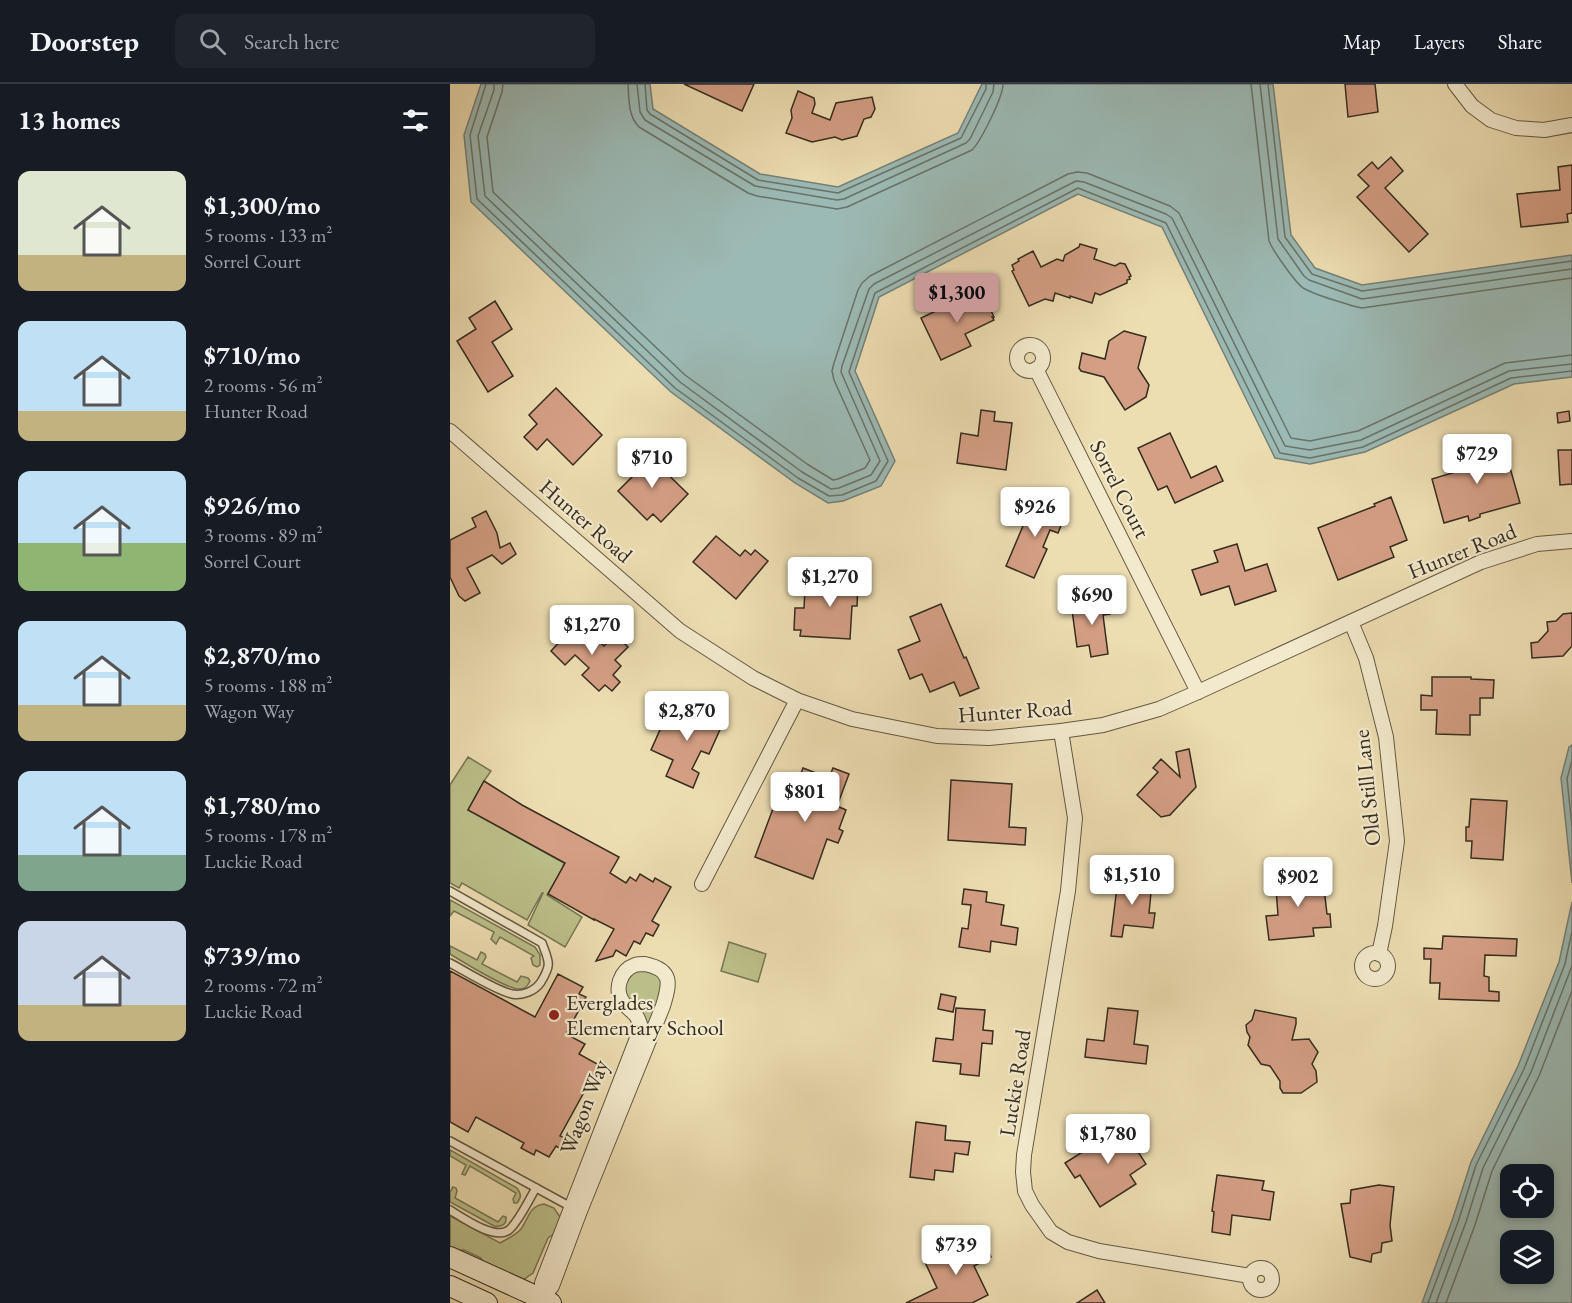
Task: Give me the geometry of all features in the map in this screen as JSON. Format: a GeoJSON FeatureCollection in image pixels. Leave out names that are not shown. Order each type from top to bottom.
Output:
{"type":"FeatureCollection","features":[{"type":"Feature","properties":{"kind":"main road"},"geometry":{"type":"LineString","coordinates":[[450,1257],[545,1302]]}},
{"type":"Feature","properties":{"kind":"main road"},"geometry":{"type":"LineString","coordinates":[[450,1286],[487,1303]]}},
{"type":"Feature","properties":{"kind":"street"},"geometry":{"type":"LineString","coordinates":[[1455,84],[1472,106],[1491,120],[1516,128],[1544,130],[1572,125]]}},
{"type":"Feature","properties":{"kind":"street","name":"Sorrel Court"},"geometry":{"type":"LineString","coordinates":[[1036,369],[1198,692]]}},
{"type":"Feature","properties":{"kind":"street","name":"Hunter Road"},"geometry":{"type":"LineString","coordinates":[[450,431],[680,631],[753,678],[797,700],[852,719],[937,736],[988,738],[1060,731],[1103,725],[1159,709],[1481,562],[1537,544],[1572,541]]}},
{"type":"Feature","properties":{"kind":"street","name":"Old Still Lane"},"geometry":{"type":"LineString","coordinates":[[1351,622],[1366,658],[1386,737],[1397,841],[1379,954]]}},
{"type":"Feature","properties":{"kind":"street"},"geometry":{"type":"LineString","coordinates":[[702,884],[797,700]]}},
{"type":"Feature","properties":{"kind":"street","name":"Luckie Road"},"geometry":{"type":"LineString","coordinates":[[1060,731],[1075,818],[1068,891],[1024,1155],[1025,1191],[1052,1233],[1068,1242],[1099,1251],[1250,1276]]}},
{"type":"Feature","properties":{"kind":"street","name":"Wagon Way"},"geometry":{"type":"LineString","coordinates":[[635,965],[654,966],[667,977],[669,987],[663,1006],[545,1302],[542,1283],[641,1028],[639,1018],[622,1001],[619,984],[622,976],[635,965]]}},
{"type":"Feature","properties":{"kind":"lane"},"geometry":{"type":"LineString","coordinates":[[450,891],[542,943],[548,958],[549,969],[538,986],[527,993],[513,994],[500,990],[450,963]]}},
{"type":"Feature","properties":{"kind":"lane"},"geometry":{"type":"LineString","coordinates":[[450,1141],[571,1207]]}},
{"type":"Feature","properties":{"kind":"lane"},"geometry":{"type":"LineString","coordinates":[[450,1210],[483,1229],[501,1234],[509,1230],[536,1188]]}},
{"type":"Feature","properties":{"kind":"green space"},"geometry":{"type":"Polygon","coordinates":[[[468,757],[491,771],[468,810],[564,863],[547,895],[582,917],[565,947],[528,925],[543,893],[527,920],[462,883],[459,888],[450,883],[450,785],[468,757]]]}},
{"type":"Feature","properties":{"kind":"green space"},"geometry":{"type":"Polygon","coordinates":[[[450,900],[535,947],[540,955],[540,965],[537,967],[533,965],[531,958],[534,956],[500,937],[496,944],[491,939],[494,932],[454,911],[450,916],[450,900]]]}},
{"type":"Feature","properties":{"kind":"green space"},"geometry":{"type":"Polygon","coordinates":[[[729,942],[766,954],[758,982],[721,971],[729,942]]]}},
{"type":"Feature","properties":{"kind":"green space"},"geometry":{"type":"Polygon","coordinates":[[[450,946],[477,960],[481,952],[486,957],[482,964],[517,982],[521,976],[530,981],[526,987],[521,989],[505,985],[450,954],[450,946]]]}},
{"type":"Feature","properties":{"kind":"green space"},"geometry":{"type":"Polygon","coordinates":[[[636,970],[655,974],[662,985],[658,1003],[649,1024],[645,1025],[624,993],[626,979],[636,970]]]}},
{"type":"Feature","properties":{"kind":"green space"},"geometry":{"type":"Polygon","coordinates":[[[450,1150],[517,1188],[520,1199],[514,1203],[516,1193],[470,1166],[465,1175],[462,1174],[466,1165],[450,1156],[450,1150]]]}},
{"type":"Feature","properties":{"kind":"green space"},"geometry":{"type":"Polygon","coordinates":[[[453,1187],[457,1191],[455,1198],[498,1222],[503,1216],[506,1217],[504,1224],[494,1226],[450,1202],[450,1192],[453,1187]]]}},
{"type":"Feature","properties":{"kind":"green space"},"geometry":{"type":"Polygon","coordinates":[[[544,1204],[554,1208],[560,1217],[560,1222],[557,1232],[548,1238],[533,1273],[523,1280],[484,1265],[481,1258],[464,1250],[450,1251],[450,1216],[500,1243],[519,1231],[535,1207],[544,1204]]]}},
{"type":"Feature","properties":{"kind":"water"},"geometry":{"type":"Polygon","coordinates":[[[481,84],[650,84],[653,109],[760,174],[838,187],[958,133],[982,84],[1273,84],[1291,235],[1315,268],[1362,285],[1572,255],[1572,377],[1514,384],[1365,452],[1310,464],[1275,458],[1162,227],[1078,194],[879,297],[855,371],[895,461],[881,486],[843,501],[828,503],[795,483],[671,392],[471,202],[464,135],[481,84]]]}},
{"type":"Feature","properties":{"kind":"water"},"geometry":{"type":"Polygon","coordinates":[[[1572,745],[1572,883],[1561,778],[1569,747],[1572,745]]]}},
{"type":"Feature","properties":{"kind":"water"},"geometry":{"type":"Polygon","coordinates":[[[1572,902],[1572,1303],[1422,1303],[1471,1162],[1518,1066],[1559,962],[1572,902]]]}},
{"type":"Feature","properties":{"kind":"building"},"geometry":{"type":"Polygon","coordinates":[[[684,84],[754,84],[742,111],[684,84]]]}},
{"type":"Feature","properties":{"kind":"building"},"geometry":{"type":"Polygon","coordinates":[[[1345,84],[1375,84],[1378,112],[1348,117],[1345,84]]]}},
{"type":"Feature","properties":{"kind":"building"},"geometry":{"type":"Polygon","coordinates":[[[798,91],[814,98],[812,113],[830,120],[836,103],[872,97],[875,109],[871,117],[864,119],[857,136],[842,140],[835,137],[812,142],[786,133],[798,91]]]}},
{"type":"Feature","properties":{"kind":"building"},"geometry":{"type":"Polygon","coordinates":[[[1391,157],[1403,171],[1385,188],[1428,234],[1409,252],[1357,197],[1369,186],[1358,175],[1372,162],[1378,169],[1391,157]]]}},
{"type":"Feature","properties":{"kind":"building"},"geometry":{"type":"Polygon","coordinates":[[[1572,165],[1572,213],[1567,214],[1568,222],[1521,227],[1517,194],[1560,190],[1558,167],[1572,165]]]}},
{"type":"Feature","properties":{"kind":"building"},"geometry":{"type":"Polygon","coordinates":[[[1080,244],[1097,249],[1094,259],[1115,266],[1120,263],[1125,264],[1131,276],[1127,283],[1100,295],[1095,293],[1092,303],[1055,293],[1053,301],[1045,299],[1029,306],[1012,271],[1014,270],[1012,265],[1033,251],[1041,267],[1057,259],[1063,261],[1065,255],[1079,247],[1080,244]]]}},
{"type":"Feature","properties":{"kind":"building"},"geometry":{"type":"Polygon","coordinates":[[[982,292],[994,320],[965,334],[971,346],[941,360],[921,318],[982,292]]]}},
{"type":"Feature","properties":{"kind":"building"},"geometry":{"type":"Polygon","coordinates":[[[495,301],[512,329],[492,342],[513,376],[488,392],[457,341],[476,329],[469,318],[495,301]]]}},
{"type":"Feature","properties":{"kind":"building"},"geometry":{"type":"Polygon","coordinates":[[[1124,331],[1146,337],[1138,368],[1149,385],[1146,397],[1125,410],[1104,377],[1081,371],[1079,368],[1082,353],[1105,359],[1109,341],[1124,331]]]}},
{"type":"Feature","properties":{"kind":"building"},"geometry":{"type":"Polygon","coordinates":[[[556,388],[602,435],[573,465],[547,439],[537,450],[524,437],[537,424],[529,415],[556,388]]]}},
{"type":"Feature","properties":{"kind":"building"},"geometry":{"type":"Polygon","coordinates":[[[981,410],[995,412],[994,421],[1012,423],[1006,470],[957,463],[961,433],[978,436],[981,410]]]}},
{"type":"Feature","properties":{"kind":"building"},"geometry":{"type":"Polygon","coordinates":[[[1569,411],[1570,421],[1558,423],[1557,413],[1569,411]]]}},
{"type":"Feature","properties":{"kind":"building"},"geometry":{"type":"Polygon","coordinates":[[[1170,433],[1191,478],[1216,466],[1223,481],[1175,503],[1167,486],[1158,490],[1138,448],[1170,433]]]}},
{"type":"Feature","properties":{"kind":"building"},"geometry":{"type":"Polygon","coordinates":[[[1503,443],[1520,503],[1480,514],[1480,517],[1469,521],[1468,516],[1444,523],[1432,479],[1462,470],[1458,456],[1503,443]]]}},
{"type":"Feature","properties":{"kind":"building"},"geometry":{"type":"Polygon","coordinates":[[[1558,450],[1572,450],[1572,484],[1560,485],[1558,450]]]}},
{"type":"Feature","properties":{"kind":"building"},"geometry":{"type":"Polygon","coordinates":[[[645,452],[688,494],[661,522],[653,514],[647,520],[618,491],[632,477],[626,472],[645,452]]]}},
{"type":"Feature","properties":{"kind":"building"},"geometry":{"type":"Polygon","coordinates":[[[1391,497],[1407,540],[1390,547],[1394,557],[1338,580],[1318,528],[1375,506],[1374,504],[1391,497]]]}},
{"type":"Feature","properties":{"kind":"building"},"geometry":{"type":"Polygon","coordinates":[[[1034,500],[1066,513],[1058,533],[1050,530],[1043,547],[1047,549],[1034,578],[1006,566],[1034,500]]]}},
{"type":"Feature","properties":{"kind":"building"},"geometry":{"type":"Polygon","coordinates":[[[486,511],[497,533],[500,548],[510,543],[516,554],[502,564],[492,555],[467,568],[480,593],[465,601],[459,596],[450,577],[450,540],[476,527],[472,518],[486,511]]]}},
{"type":"Feature","properties":{"kind":"building"},"geometry":{"type":"Polygon","coordinates":[[[716,536],[740,556],[745,550],[751,555],[755,550],[768,561],[736,599],[693,562],[716,536]]]}},
{"type":"Feature","properties":{"kind":"building"},"geometry":{"type":"Polygon","coordinates":[[[1237,544],[1245,571],[1267,564],[1276,591],[1235,605],[1229,586],[1201,595],[1192,570],[1218,562],[1214,551],[1237,544]]]}},
{"type":"Feature","properties":{"kind":"building"},"geometry":{"type":"Polygon","coordinates":[[[847,559],[859,559],[857,606],[852,606],[850,639],[800,636],[801,630],[794,630],[795,608],[804,608],[805,590],[834,591],[835,584],[846,585],[847,559]]]}},
{"type":"Feature","properties":{"kind":"building"},"geometry":{"type":"Polygon","coordinates":[[[1108,596],[1110,614],[1103,615],[1108,654],[1091,657],[1089,645],[1077,647],[1072,610],[1091,608],[1090,598],[1108,596]]]}},
{"type":"Feature","properties":{"kind":"building"},"geometry":{"type":"Polygon","coordinates":[[[941,604],[979,688],[960,696],[954,682],[930,692],[922,674],[910,679],[898,650],[920,641],[910,617],[941,604]]]}},
{"type":"Feature","properties":{"kind":"building"},"geometry":{"type":"Polygon","coordinates":[[[1572,613],[1572,646],[1563,656],[1532,658],[1531,643],[1538,642],[1548,631],[1547,622],[1556,621],[1563,614],[1572,613]]]}},
{"type":"Feature","properties":{"kind":"building"},"geometry":{"type":"Polygon","coordinates":[[[578,622],[604,646],[615,635],[628,647],[615,660],[621,666],[613,675],[620,682],[612,691],[605,685],[599,691],[582,675],[589,668],[575,655],[565,665],[551,651],[578,622]]]}},
{"type":"Feature","properties":{"kind":"building"},"geometry":{"type":"Polygon","coordinates":[[[1432,677],[1471,677],[1471,679],[1494,680],[1493,698],[1480,698],[1480,715],[1470,715],[1470,735],[1436,734],[1437,710],[1421,710],[1421,695],[1432,696],[1432,677]]]}},
{"type":"Feature","properties":{"kind":"building"},"geometry":{"type":"Polygon","coordinates":[[[695,700],[707,705],[703,714],[723,723],[709,754],[701,751],[692,769],[699,773],[693,788],[666,776],[673,760],[651,750],[668,712],[686,720],[695,700]]]}},
{"type":"Feature","properties":{"kind":"building"},"geometry":{"type":"Polygon","coordinates":[[[1189,749],[1196,787],[1170,815],[1161,817],[1137,795],[1158,772],[1153,768],[1161,759],[1180,777],[1176,752],[1189,749]]]}},
{"type":"Feature","properties":{"kind":"building"},"geometry":{"type":"Polygon","coordinates":[[[803,768],[829,778],[833,768],[849,774],[837,806],[846,810],[839,829],[843,831],[838,843],[827,839],[813,879],[755,857],[777,798],[790,802],[803,768]]]}},
{"type":"Feature","properties":{"kind":"building"},"geometry":{"type":"Polygon","coordinates":[[[951,780],[1012,784],[1009,827],[1026,828],[1025,845],[948,840],[951,780]]]}},
{"type":"Feature","properties":{"kind":"building"},"geometry":{"type":"Polygon","coordinates":[[[484,781],[522,805],[619,857],[610,873],[626,883],[630,877],[636,881],[640,874],[653,882],[655,878],[671,887],[652,921],[659,925],[653,936],[646,933],[640,944],[634,941],[626,956],[616,950],[613,956],[596,961],[614,929],[548,894],[565,863],[468,810],[484,781]]]}},
{"type":"Feature","properties":{"kind":"building"},"geometry":{"type":"Polygon","coordinates":[[[1471,799],[1507,801],[1503,860],[1471,858],[1472,841],[1466,841],[1466,827],[1469,827],[1471,799]]]}},
{"type":"Feature","properties":{"kind":"building"},"geometry":{"type":"Polygon","coordinates":[[[1313,872],[1314,889],[1324,888],[1331,927],[1313,928],[1314,936],[1269,940],[1266,916],[1278,915],[1275,875],[1313,872]]]}},
{"type":"Feature","properties":{"kind":"building"},"geometry":{"type":"Polygon","coordinates":[[[1118,879],[1152,883],[1149,913],[1155,913],[1153,928],[1124,925],[1122,937],[1111,936],[1118,879]]]}},
{"type":"Feature","properties":{"kind":"building"},"geometry":{"type":"Polygon","coordinates":[[[964,889],[987,892],[986,902],[1004,905],[1001,925],[1018,928],[1016,945],[991,941],[990,952],[959,947],[962,928],[968,929],[971,905],[962,904],[964,889]]]}},
{"type":"Feature","properties":{"kind":"building"},"geometry":{"type":"Polygon","coordinates":[[[1443,936],[1517,939],[1516,956],[1485,955],[1484,976],[1489,977],[1489,991],[1499,992],[1499,1001],[1439,999],[1440,983],[1430,983],[1431,959],[1424,959],[1424,948],[1442,949],[1443,936]]]}},
{"type":"Feature","properties":{"kind":"building"},"geometry":{"type":"Polygon","coordinates":[[[450,971],[535,1017],[558,974],[583,987],[579,994],[586,997],[566,1034],[585,1044],[579,1054],[599,1065],[593,1076],[598,1079],[593,1088],[588,1085],[560,1136],[567,1139],[561,1149],[556,1146],[549,1157],[536,1150],[534,1155],[521,1148],[524,1143],[476,1117],[468,1132],[450,1122],[450,971]]]}},
{"type":"Feature","properties":{"kind":"building"},"geometry":{"type":"Polygon","coordinates":[[[941,994],[956,997],[953,1012],[938,1009],[941,994]]]}},
{"type":"Feature","properties":{"kind":"building"},"geometry":{"type":"Polygon","coordinates":[[[956,1008],[985,1010],[983,1030],[993,1031],[992,1044],[982,1043],[979,1076],[960,1074],[961,1064],[933,1061],[936,1038],[953,1040],[956,1008]]]}},
{"type":"Feature","properties":{"kind":"building"},"geometry":{"type":"Polygon","coordinates":[[[1108,1008],[1138,1011],[1134,1044],[1148,1046],[1146,1064],[1085,1057],[1087,1039],[1104,1041],[1108,1008]]]}},
{"type":"Feature","properties":{"kind":"building"},"geometry":{"type":"Polygon","coordinates":[[[1255,1010],[1296,1018],[1292,1040],[1309,1039],[1318,1052],[1312,1064],[1316,1071],[1317,1082],[1301,1093],[1283,1093],[1280,1081],[1270,1066],[1261,1064],[1248,1045],[1250,1037],[1246,1025],[1252,1020],[1255,1010]]]}},
{"type":"Feature","properties":{"kind":"building"},"geometry":{"type":"Polygon","coordinates":[[[916,1122],[946,1126],[945,1140],[970,1142],[968,1155],[955,1153],[953,1172],[935,1170],[934,1180],[910,1177],[916,1122]]]}},
{"type":"Feature","properties":{"kind":"building"},"geometry":{"type":"Polygon","coordinates":[[[1120,1124],[1146,1164],[1130,1175],[1136,1184],[1100,1207],[1080,1175],[1075,1178],[1065,1163],[1092,1146],[1090,1143],[1120,1124]]]}},
{"type":"Feature","properties":{"kind":"building"},"geometry":{"type":"Polygon","coordinates":[[[1217,1175],[1264,1181],[1262,1190],[1274,1192],[1270,1220],[1232,1215],[1230,1235],[1212,1232],[1214,1212],[1212,1211],[1217,1175]]]}},
{"type":"Feature","properties":{"kind":"building"},"geometry":{"type":"Polygon","coordinates":[[[1379,1185],[1394,1187],[1390,1225],[1392,1241],[1382,1243],[1381,1252],[1372,1254],[1371,1262],[1350,1257],[1341,1204],[1350,1203],[1351,1190],[1379,1185]]]}},
{"type":"Feature","properties":{"kind":"building"},"geometry":{"type":"Polygon","coordinates":[[[960,1243],[964,1253],[985,1243],[991,1257],[974,1266],[988,1295],[972,1303],[906,1303],[937,1288],[924,1260],[960,1243]]]}},
{"type":"Feature","properties":{"kind":"building"},"geometry":{"type":"Polygon","coordinates":[[[1097,1290],[1105,1303],[1077,1303],[1097,1290]]]}},
{"type":"Feature","properties":{"kind":"place","name":"Everglades Elementary School"},"geometry":{"type":"Point","coordinates":[554,1015]}}]}
